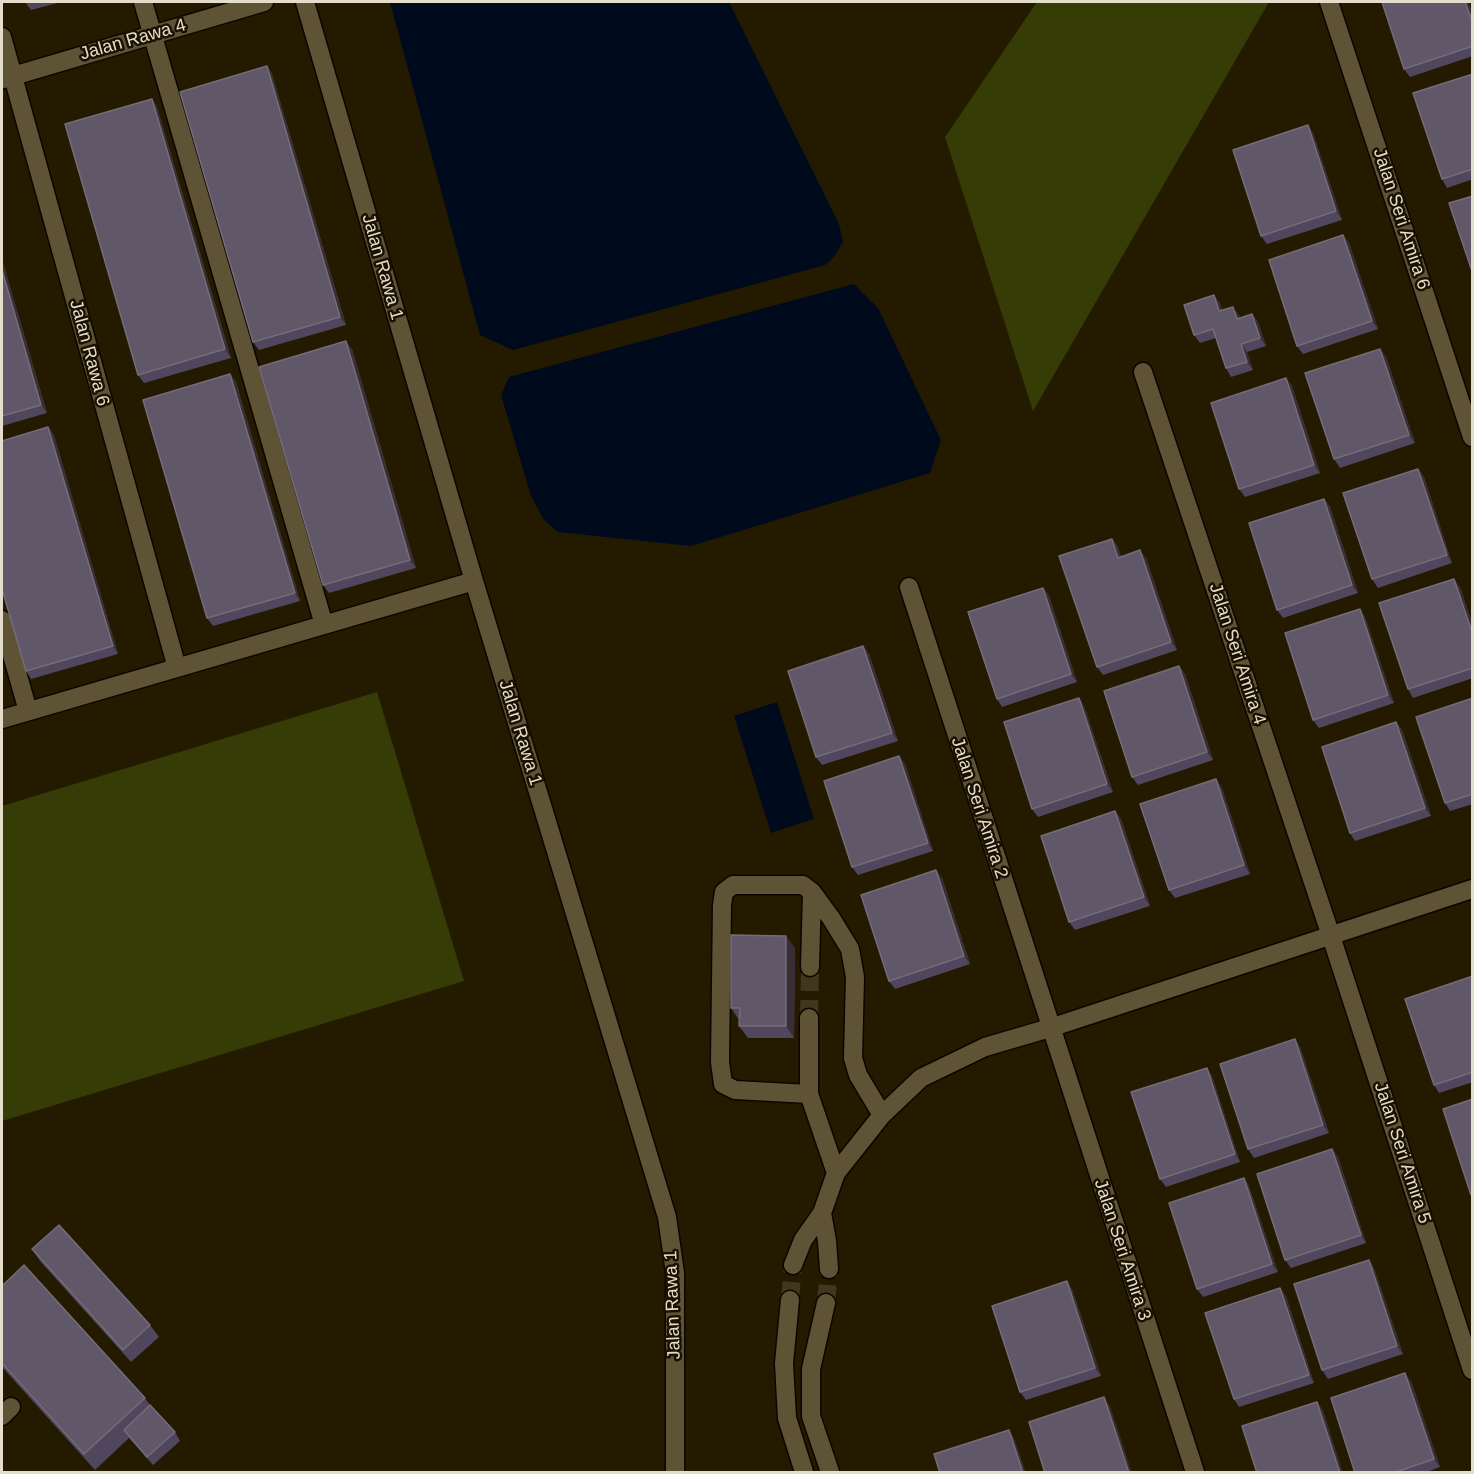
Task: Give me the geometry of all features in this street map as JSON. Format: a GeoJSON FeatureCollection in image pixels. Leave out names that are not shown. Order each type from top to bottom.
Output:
{"type":"FeatureCollection","features":[{"type":"Feature","properties":{"kind":"street"},"geometry":{"type":"LineString","coordinates":[[143,2],[324,625]]}},
{"type":"Feature","properties":{"kind":"street","name":"Jalan Rawa 4"},"geometry":{"type":"LineString","coordinates":[[7,78],[264,2]]}},
{"type":"Feature","properties":{"kind":"street","name":"Jalan Rawa 1"},"geometry":{"type":"LineString","coordinates":[[306,2],[474,581],[667,1217],[675,1273],[675,1473]]}},
{"type":"Feature","properties":{"kind":"street","name":"Jalan Seri Amira 6"},"geometry":{"type":"LineString","coordinates":[[1329,2],[1473,437]]}},
{"type":"Feature","properties":{"kind":"street","name":"Jalan Rawa 6"},"geometry":{"type":"LineString","coordinates":[[2,38],[7,78],[177,668]]}},
{"type":"Feature","properties":{"kind":"street","name":"Jalan Seri Amira 4"},"geometry":{"type":"LineString","coordinates":[[1143,372],[1331,936]]}},
{"type":"Feature","properties":{"kind":"street"},"geometry":{"type":"LineString","coordinates":[[2,719],[474,581]]}},
{"type":"Feature","properties":{"kind":"street","name":"Jalan Seri Amira 2"},"geometry":{"type":"LineString","coordinates":[[909,587],[1050,1028]]}},
{"type":"Feature","properties":{"kind":"street"},"geometry":{"type":"LineString","coordinates":[[2,620],[28,711]]}},
{"type":"Feature","properties":{"kind":"street"},"geometry":{"type":"LineString","coordinates":[[809,1094],[735,1090],[723,1084],[720,1062],[722,905],[724,892],[733,885],[803,885],[812,892],[831,918],[850,949],[855,977],[853,1058],[858,1075],[882,1115]]}},
{"type":"Feature","properties":{"kind":"street"},"geometry":{"type":"LineString","coordinates":[[793,1265],[803,1240],[822,1213],[836,1173],[882,1115],[921,1078],[985,1047],[1050,1028],[1473,889]]}},
{"type":"Feature","properties":{"kind":"street"},"geometry":{"type":"LineString","coordinates":[[810,967],[812,892]]}},
{"type":"Feature","properties":{"kind":"street","name":"Jalan Seri Amira 5"},"geometry":{"type":"LineString","coordinates":[[1331,936],[1473,1370]]}},
{"type":"Feature","properties":{"kind":"street"},"geometry":{"type":"LineString","coordinates":[[808,1018],[809,1094],[836,1173]]}},
{"type":"Feature","properties":{"kind":"street","name":"Jalan Seri Amira 3"},"geometry":{"type":"LineString","coordinates":[[1050,1028],[1195,1473]]}},
{"type":"Feature","properties":{"kind":"street"},"geometry":{"type":"LineString","coordinates":[[822,1213],[829,1269]]}},
{"type":"Feature","properties":{"kind":"street"},"geometry":{"type":"LineString","coordinates":[[790,1300],[784,1364],[787,1418],[804,1473]]}},
{"type":"Feature","properties":{"kind":"street"},"geometry":{"type":"LineString","coordinates":[[826,1303],[811,1369],[811,1416],[830,1473]]}},
{"type":"Feature","properties":{"kind":"street"},"geometry":{"type":"LineString","coordinates":[[788,1329],[819,1334]]}},
{"type":"Feature","properties":{"kind":"green space"},"geometry":{"type":"Polygon","coordinates":[[[1037,2],[1269,2],[1033,411],[945,137],[1037,2]]]}},
{"type":"Feature","properties":{"kind":"green space"},"geometry":{"type":"Polygon","coordinates":[[[377,692],[464,981],[2,1121],[2,806],[377,692]]]}},
{"type":"Feature","properties":{"kind":"water"},"geometry":{"type":"Polygon","coordinates":[[[390,2],[729,2],[839,224],[843,242],[834,257],[825,265],[513,350],[480,335],[390,2]]]}},
{"type":"Feature","properties":{"kind":"water"},"geometry":{"type":"Polygon","coordinates":[[[854,284],[878,308],[941,440],[930,473],[691,546],[558,532],[544,520],[531,496],[501,395],[509,377],[854,284]]]}},
{"type":"Feature","properties":{"kind":"water"},"geometry":{"type":"Polygon","coordinates":[[[777,702],[814,819],[771,833],[734,716],[777,702]]]}},
{"type":"Feature","properties":{"kind":"building"},"geometry":{"type":"Polygon","coordinates":[[[1382,2],[1465,2],[1473,23],[1473,46],[1404,69],[1382,2]]]}},
{"type":"Feature","properties":{"kind":"building"},"geometry":{"type":"Polygon","coordinates":[[[267,66],[340,317],[253,342],[180,92],[267,66]]]}},
{"type":"Feature","properties":{"kind":"building"},"geometry":{"type":"Polygon","coordinates":[[[1473,74],[1473,169],[1442,179],[1413,93],[1473,74]]]}},
{"type":"Feature","properties":{"kind":"building"},"geometry":{"type":"Polygon","coordinates":[[[152,99],[225,349],[138,375],[65,124],[152,99]]]}},
{"type":"Feature","properties":{"kind":"building"},"geometry":{"type":"Polygon","coordinates":[[[1308,125],[1336,211],[1261,236],[1233,150],[1308,125]]]}},
{"type":"Feature","properties":{"kind":"building"},"geometry":{"type":"Polygon","coordinates":[[[1473,196],[1473,274],[1449,203],[1473,196]]]}},
{"type":"Feature","properties":{"kind":"building"},"geometry":{"type":"Polygon","coordinates":[[[1343,235],[1372,321],[1297,346],[1269,260],[1343,235]]]}},
{"type":"Feature","properties":{"kind":"building"},"geometry":{"type":"Polygon","coordinates":[[[2,270],[41,405],[2,416],[2,270]]]}},
{"type":"Feature","properties":{"kind":"building"},"geometry":{"type":"Polygon","coordinates":[[[1214,295],[1219,311],[1233,307],[1237,319],[1252,314],[1260,338],[1241,344],[1247,362],[1226,368],[1213,329],[1194,335],[1184,305],[1214,295]]]}},
{"type":"Feature","properties":{"kind":"building"},"geometry":{"type":"Polygon","coordinates":[[[346,341],[410,560],[323,585],[259,367],[346,341]]]}},
{"type":"Feature","properties":{"kind":"building"},"geometry":{"type":"Polygon","coordinates":[[[1380,349],[1409,435],[1334,459],[1305,373],[1380,349]]]}},
{"type":"Feature","properties":{"kind":"building"},"geometry":{"type":"Polygon","coordinates":[[[230,374],[295,593],[207,618],[143,400],[230,374]]]}},
{"type":"Feature","properties":{"kind":"building"},"geometry":{"type":"Polygon","coordinates":[[[1286,378],[1314,465],[1239,489],[1211,403],[1286,378]]]}},
{"type":"Feature","properties":{"kind":"building"},"geometry":{"type":"Polygon","coordinates":[[[48,427],[113,646],[26,671],[2,589],[2,441],[48,427]]]}},
{"type":"Feature","properties":{"kind":"building"},"geometry":{"type":"Polygon","coordinates":[[[1418,469],[1447,555],[1372,579],[1343,493],[1418,469]]]}},
{"type":"Feature","properties":{"kind":"building"},"geometry":{"type":"Polygon","coordinates":[[[1324,499],[1352,585],[1277,610],[1249,523],[1324,499]]]}},
{"type":"Feature","properties":{"kind":"building"},"geometry":{"type":"Polygon","coordinates":[[[1112,539],[1118,558],[1140,550],[1171,642],[1097,667],[1059,556],[1112,539]]]}},
{"type":"Feature","properties":{"kind":"building"},"geometry":{"type":"Polygon","coordinates":[[[1454,579],[1473,635],[1473,668],[1408,689],[1379,603],[1454,579]]]}},
{"type":"Feature","properties":{"kind":"building"},"geometry":{"type":"Polygon","coordinates":[[[1043,588],[1071,674],[997,699],[968,612],[1043,588]]]}},
{"type":"Feature","properties":{"kind":"building"},"geometry":{"type":"Polygon","coordinates":[[[1360,609],[1388,695],[1313,720],[1285,633],[1360,609]]]}},
{"type":"Feature","properties":{"kind":"building"},"geometry":{"type":"Polygon","coordinates":[[[863,646],[892,733],[816,757],[788,671],[863,646]]]}},
{"type":"Feature","properties":{"kind":"building"},"geometry":{"type":"Polygon","coordinates":[[[1179,666],[1207,752],[1132,777],[1104,691],[1179,666]]]}},
{"type":"Feature","properties":{"kind":"building"},"geometry":{"type":"Polygon","coordinates":[[[1079,698],[1107,784],[1032,809],[1004,722],[1079,698]]]}},
{"type":"Feature","properties":{"kind":"building"},"geometry":{"type":"Polygon","coordinates":[[[1473,698],[1473,794],[1445,803],[1416,717],[1473,698]]]}},
{"type":"Feature","properties":{"kind":"building"},"geometry":{"type":"Polygon","coordinates":[[[1396,722],[1425,808],[1350,833],[1322,747],[1396,722]]]}},
{"type":"Feature","properties":{"kind":"building"},"geometry":{"type":"Polygon","coordinates":[[[899,756],[928,843],[852,867],[824,781],[899,756]]]}},
{"type":"Feature","properties":{"kind":"building"},"geometry":{"type":"Polygon","coordinates":[[[1216,779],[1244,865],[1169,890],[1140,804],[1216,779]]]}},
{"type":"Feature","properties":{"kind":"building"},"geometry":{"type":"Polygon","coordinates":[[[1115,811],[1144,897],[1069,922],[1041,836],[1115,811]]]}},
{"type":"Feature","properties":{"kind":"building"},"geometry":{"type":"Polygon","coordinates":[[[936,870],[964,956],[889,981],[861,895],[936,870]]]}},
{"type":"Feature","properties":{"kind":"building"},"geometry":{"type":"Polygon","coordinates":[[[731,935],[786,936],[786,1026],[739,1026],[740,1008],[731,1008],[731,935]]]}},
{"type":"Feature","properties":{"kind":"building"},"geometry":{"type":"Polygon","coordinates":[[[1473,976],[1473,1072],[1434,1085],[1405,999],[1473,976]]]}},
{"type":"Feature","properties":{"kind":"building"},"geometry":{"type":"Polygon","coordinates":[[[1295,1039],[1323,1125],[1248,1149],[1220,1064],[1295,1039]]]}},
{"type":"Feature","properties":{"kind":"building"},"geometry":{"type":"Polygon","coordinates":[[[1207,1068],[1235,1154],[1160,1179],[1131,1092],[1207,1068]]]}},
{"type":"Feature","properties":{"kind":"building"},"geometry":{"type":"Polygon","coordinates":[[[1473,1099],[1473,1194],[1471,1195],[1443,1109],[1473,1099]]]}},
{"type":"Feature","properties":{"kind":"building"},"geometry":{"type":"Polygon","coordinates":[[[1332,1149],[1361,1235],[1285,1260],[1257,1174],[1332,1149]]]}},
{"type":"Feature","properties":{"kind":"building"},"geometry":{"type":"Polygon","coordinates":[[[1244,1178],[1272,1264],[1197,1289],[1169,1203],[1244,1178]]]}},
{"type":"Feature","properties":{"kind":"building"},"geometry":{"type":"Polygon","coordinates":[[[59,1225],[150,1325],[123,1350],[32,1249],[59,1225]]]}},
{"type":"Feature","properties":{"kind":"building"},"geometry":{"type":"Polygon","coordinates":[[[1369,1260],[1397,1346],[1322,1370],[1294,1284],[1369,1260]]]}},
{"type":"Feature","properties":{"kind":"building"},"geometry":{"type":"Polygon","coordinates":[[[24,1265],[145,1398],[84,1454],[2,1363],[2,1286],[24,1265]]]}},
{"type":"Feature","properties":{"kind":"building"},"geometry":{"type":"Polygon","coordinates":[[[1067,1281],[1095,1368],[1020,1392],[992,1306],[1067,1281]]]}},
{"type":"Feature","properties":{"kind":"building"},"geometry":{"type":"Polygon","coordinates":[[[1280,1288],[1309,1375],[1234,1399],[1205,1313],[1280,1288]]]}},
{"type":"Feature","properties":{"kind":"building"},"geometry":{"type":"Polygon","coordinates":[[[1405,1373],[1434,1459],[1393,1473],[1355,1473],[1331,1398],[1405,1373]]]}},
{"type":"Feature","properties":{"kind":"building"},"geometry":{"type":"Polygon","coordinates":[[[1104,1397],[1129,1473],[1045,1473],[1029,1422],[1104,1397]]]}},
{"type":"Feature","properties":{"kind":"building"},"geometry":{"type":"Polygon","coordinates":[[[1317,1402],[1340,1473],[1257,1473],[1242,1426],[1317,1402]]]}},
{"type":"Feature","properties":{"kind":"building"},"geometry":{"type":"Polygon","coordinates":[[[150,1405],[175,1432],[147,1457],[124,1430],[150,1405]]]}},
{"type":"Feature","properties":{"kind":"building"},"geometry":{"type":"Polygon","coordinates":[[[1009,1430],[1023,1473],[940,1473],[934,1454],[1009,1430]]]}},
{"type":"Feature","properties":{"kind":"tunnel"},"geometry":{"type":"LineString","coordinates":[[809,1018],[810,967]]}},
{"type":"Feature","properties":{"kind":"tunnel"},"geometry":{"type":"LineString","coordinates":[[790,1300],[793,1265]]}},
{"type":"Feature","properties":{"kind":"tunnel"},"geometry":{"type":"LineString","coordinates":[[826,1303],[829,1269]]}}]}
